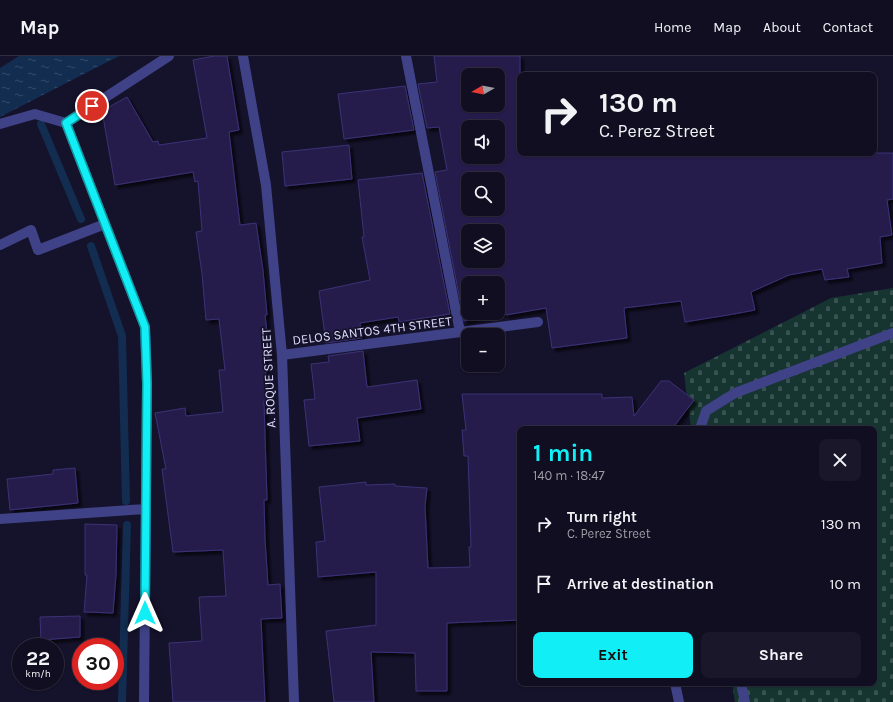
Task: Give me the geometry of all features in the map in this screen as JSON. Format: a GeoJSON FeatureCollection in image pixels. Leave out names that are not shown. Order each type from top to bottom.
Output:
{"type":"FeatureCollection","features":[{"type":"Feature","properties":{"kind":"street"},"geometry":{"type":"LineString","coordinates":[[0,124],[35,114],[66,123],[169,56]]}},
{"type":"Feature","properties":{"kind":"street","name":"A. ROQUE STREET"},"geometry":{"type":"LineString","coordinates":[[243,56],[266,185],[282,355],[294,702]]}},
{"type":"Feature","properties":{"kind":"street"},"geometry":{"type":"LineString","coordinates":[[406,56],[460,332]]}},
{"type":"Feature","properties":{"kind":"street"},"geometry":{"type":"LineString","coordinates":[[66,123],[145,327],[147,384],[144,702]]}},
{"type":"Feature","properties":{"kind":"street"},"geometry":{"type":"LineString","coordinates":[[0,245],[31,230],[38,250],[105,224]]}},
{"type":"Feature","properties":{"kind":"street","name":"DELOS SANTOS 4TH STREET"},"geometry":{"type":"LineString","coordinates":[[282,355],[538,322]]}},
{"type":"Feature","properties":{"kind":"street"},"geometry":{"type":"LineString","coordinates":[[701,426],[706,411],[735,393],[893,333]]}},
{"type":"Feature","properties":{"kind":"street"},"geometry":{"type":"LineString","coordinates":[[0,519],[145,509]]}},
{"type":"Feature","properties":{"kind":"street"},"geometry":{"type":"LineString","coordinates":[[676,686],[679,702]]}},
{"type":"Feature","properties":{"kind":"street"},"geometry":{"type":"LineString","coordinates":[[742,686],[745,702]]}},
{"type":"Feature","properties":{"kind":"green space"},"geometry":{"type":"Polygon","coordinates":[[[893,288],[893,702],[735,702],[732,686],[877,686],[877,426],[691,426],[684,373],[831,298],[893,288]]]}},
{"type":"Feature","properties":{"kind":"water"},"geometry":{"type":"Polygon","coordinates":[[[19,56],[119,56],[0,117],[0,68],[19,56]]]}},
{"type":"Feature","properties":{"kind":"building"},"geometry":{"type":"Polygon","coordinates":[[[214,56],[227,56],[239,130],[229,132],[240,225],[256,223],[263,270],[267,315],[265,315],[270,357],[264,358],[269,401],[264,401],[267,500],[264,500],[265,539],[268,585],[280,584],[282,618],[261,619],[265,702],[173,702],[169,643],[202,641],[199,597],[226,596],[223,550],[173,552],[162,469],[166,469],[155,413],[185,408],[186,416],[223,412],[219,370],[225,370],[219,319],[206,320],[202,274],[196,232],[202,231],[198,181],[195,182],[193,172],[115,185],[102,111],[127,97],[153,142],[158,141],[159,145],[207,138],[193,60],[214,56]]]}},
{"type":"Feature","properties":{"kind":"building"},"geometry":{"type":"Polygon","coordinates":[[[434,56],[520,56],[520,72],[517,72],[517,156],[877,156],[877,153],[893,153],[893,199],[887,200],[892,235],[880,237],[882,263],[847,269],[849,277],[825,280],[822,269],[789,275],[751,292],[755,310],[685,322],[681,301],[624,308],[627,338],[552,348],[546,308],[506,315],[505,276],[461,276],[461,306],[435,172],[447,170],[439,127],[427,128],[418,84],[437,82],[434,56]]]}},
{"type":"Feature","properties":{"kind":"building"},"geometry":{"type":"Polygon","coordinates":[[[405,86],[414,130],[344,139],[338,94],[405,86]]]}},
{"type":"Feature","properties":{"kind":"building"},"geometry":{"type":"Polygon","coordinates":[[[349,145],[352,179],[285,186],[282,152],[349,145]]]}},
{"type":"Feature","properties":{"kind":"building"},"geometry":{"type":"Polygon","coordinates":[[[422,173],[450,314],[399,322],[398,317],[360,323],[362,338],[326,343],[319,291],[370,280],[362,237],[364,237],[358,180],[422,173]]]}},
{"type":"Feature","properties":{"kind":"building"},"geometry":{"type":"Polygon","coordinates":[[[363,351],[367,387],[417,380],[421,409],[357,418],[360,441],[309,446],[304,400],[315,399],[311,364],[329,362],[328,356],[363,351]]]}},
{"type":"Feature","properties":{"kind":"building"},"geometry":{"type":"Polygon","coordinates":[[[661,381],[669,381],[694,400],[674,426],[517,426],[517,620],[447,623],[447,691],[416,691],[415,653],[371,652],[374,702],[334,702],[326,631],[376,625],[376,572],[318,577],[316,542],[325,541],[319,487],[366,482],[366,485],[395,484],[395,486],[427,488],[425,506],[428,568],[470,567],[469,547],[471,547],[468,456],[464,456],[462,430],[466,430],[462,394],[602,394],[602,398],[632,397],[634,416],[661,381]]]}},
{"type":"Feature","properties":{"kind":"building"},"geometry":{"type":"Polygon","coordinates":[[[75,468],[78,503],[10,510],[7,479],[53,474],[53,470],[75,468]]]}},
{"type":"Feature","properties":{"kind":"building"},"geometry":{"type":"Polygon","coordinates":[[[85,524],[117,525],[116,575],[113,613],[84,612],[87,575],[85,575],[85,524]]]}},
{"type":"Feature","properties":{"kind":"building"},"geometry":{"type":"Polygon","coordinates":[[[80,616],[80,637],[41,638],[40,617],[80,616]]]}},
{"type":"Feature","properties":{"kind":"waterway"},"geometry":{"type":"LineString","coordinates":[[41,124],[81,219]]}},
{"type":"Feature","properties":{"kind":"waterway"},"geometry":{"type":"LineString","coordinates":[[91,246],[122,336],[126,501]]}},
{"type":"Feature","properties":{"kind":"waterway"},"geometry":{"type":"LineString","coordinates":[[122,702],[127,525]]}},
{"type":"Feature","properties":{"kind":"route"},"geometry":{"type":"LineString","coordinates":[[92,106],[66,123],[145,327],[147,384],[145,613]]}}]}
